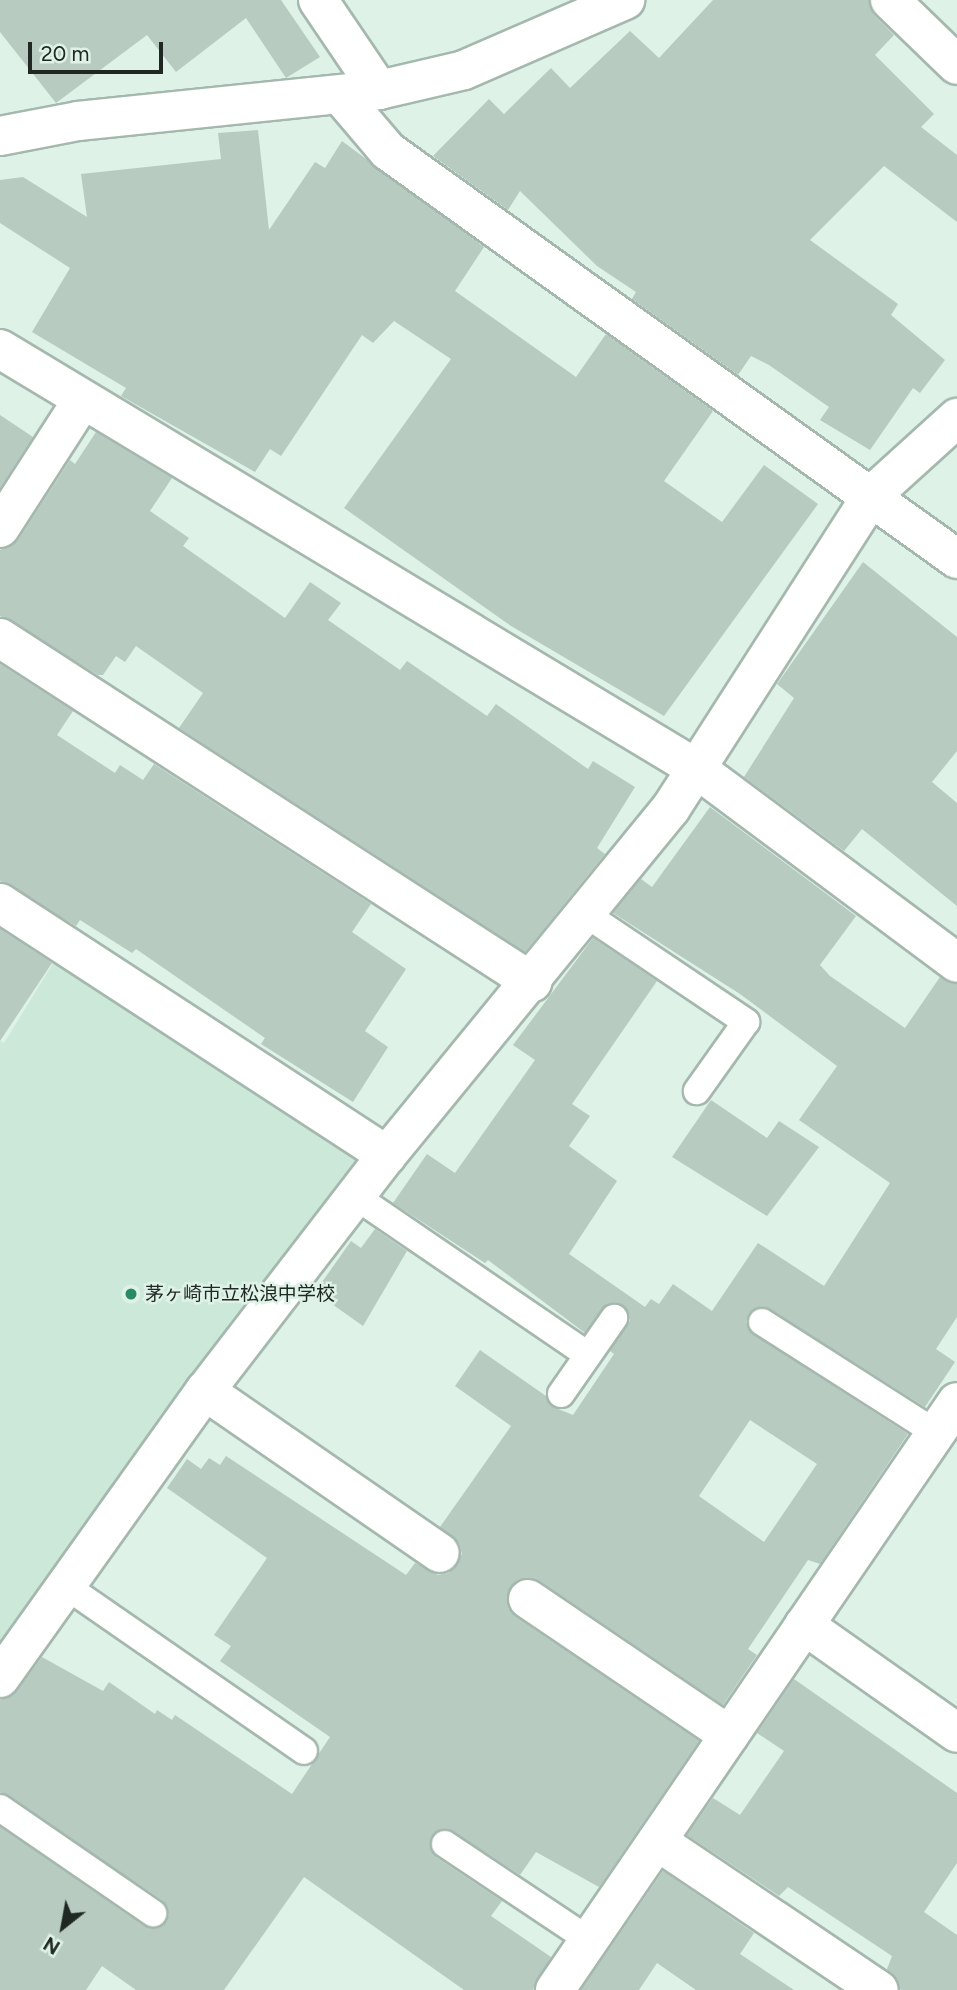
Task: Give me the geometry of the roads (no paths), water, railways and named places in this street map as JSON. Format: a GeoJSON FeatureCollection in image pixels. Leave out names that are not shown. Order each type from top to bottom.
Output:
{"type":"FeatureCollection","features":[{"type":"Feature","properties":{"kind":"street"},"geometry":{"type":"LineString","coordinates":[[318,0],[379,90]]}},
{"type":"Feature","properties":{"kind":"street"},"geometry":{"type":"LineString","coordinates":[[0,136],[78,121],[342,97],[379,90],[464,70],[625,0]]}},
{"type":"Feature","properties":{"kind":"street"},"geometry":{"type":"LineString","coordinates":[[890,0],[957,65]]}},
{"type":"Feature","properties":{"kind":"street"},"geometry":{"type":"LineString","coordinates":[[342,97],[388,151],[872,495],[957,559]]}},
{"type":"Feature","properties":{"kind":"street"},"geometry":{"type":"LineString","coordinates":[[0,349],[82,401],[697,769],[957,963]]}},
{"type":"Feature","properties":{"kind":"street"},"geometry":{"type":"LineString","coordinates":[[0,527],[82,401]]}},
{"type":"Feature","properties":{"kind":"street"},"geometry":{"type":"LineString","coordinates":[[0,1678],[63,1584],[205,1391],[387,1155],[587,915],[697,769],[872,495],[957,418]]}},
{"type":"Feature","properties":{"kind":"street"},"geometry":{"type":"LineString","coordinates":[[0,638],[532,982]]}},
{"type":"Feature","properties":{"kind":"street"},"geometry":{"type":"LineString","coordinates":[[0,903],[387,1155]]}},
{"type":"Feature","properties":{"kind":"street"},"geometry":{"type":"LineString","coordinates":[[205,1391],[440,1553]]}},
{"type":"Feature","properties":{"kind":"street"},"geometry":{"type":"LineString","coordinates":[[555,1990],[957,1402]]}},
{"type":"Feature","properties":{"kind":"street"},"geometry":{"type":"LineString","coordinates":[[528,1599],[729,1735]]}},
{"type":"Feature","properties":{"kind":"street"},"geometry":{"type":"LineString","coordinates":[[804,1625],[957,1733]]}},
{"type":"Feature","properties":{"kind":"street"},"geometry":{"type":"LineString","coordinates":[[657,1841],[879,1990]]}},
{"type":"Feature","properties":{"kind":"lane"},"geometry":{"type":"LineString","coordinates":[[587,915],[746,1022],[697,1091]]}},
{"type":"Feature","properties":{"kind":"lane"},"geometry":{"type":"LineString","coordinates":[[355,1196],[588,1355]]}},
{"type":"Feature","properties":{"kind":"lane"},"geometry":{"type":"LineString","coordinates":[[561,1394],[614,1318]]}},
{"type":"Feature","properties":{"kind":"lane"},"geometry":{"type":"LineString","coordinates":[[762,1322],[936,1433]]}},
{"type":"Feature","properties":{"kind":"lane"},"geometry":{"type":"LineString","coordinates":[[63,1584],[304,1751]]}},
{"type":"Feature","properties":{"kind":"lane"},"geometry":{"type":"LineString","coordinates":[[0,1808],[153,1913]]}},
{"type":"Feature","properties":{"kind":"lane"},"geometry":{"type":"LineString","coordinates":[[445,1844],[589,1940]]}},
{"type":"Feature","properties":{"kind":"place","name":"茅ヶ崎市立松浪中学校"},"geometry":{"type":"Point","coordinates":[131,1294]}}]}
